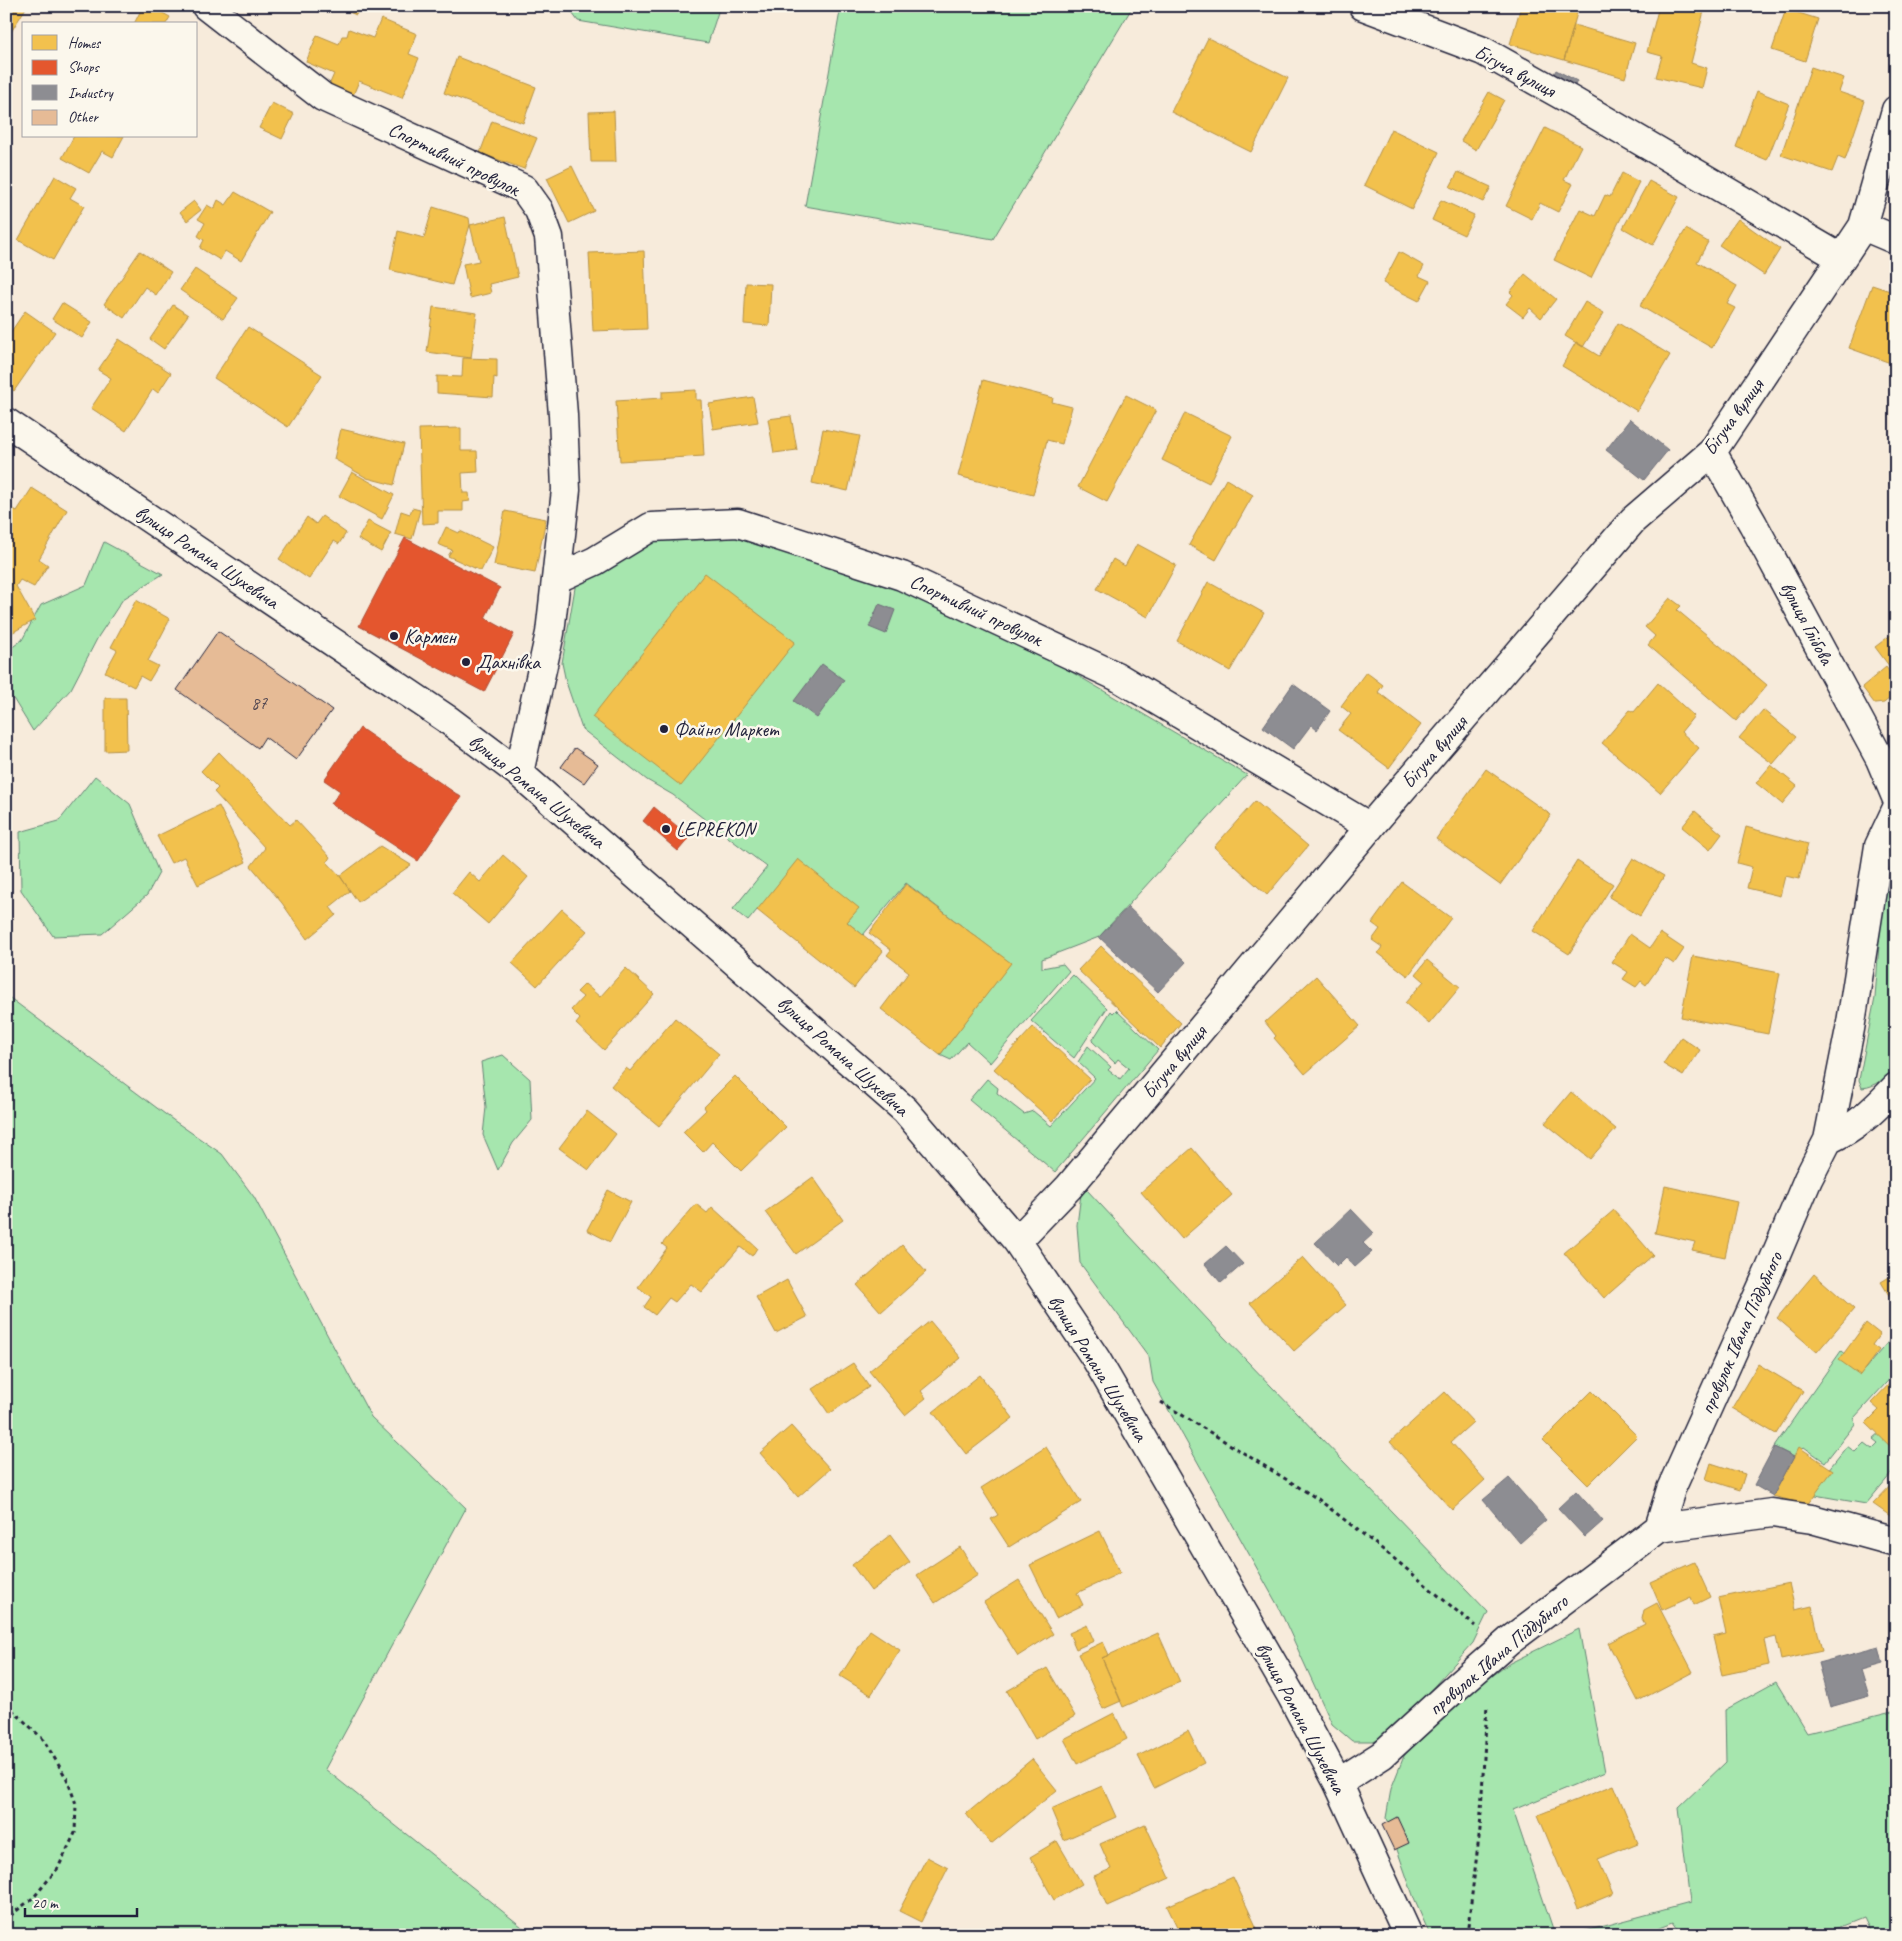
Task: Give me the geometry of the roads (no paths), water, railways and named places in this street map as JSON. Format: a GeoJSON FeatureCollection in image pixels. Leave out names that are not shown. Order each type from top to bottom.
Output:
{"type":"FeatureCollection","features":[{"type":"Feature","properties":{"kind":"street","name":"Спортивний провулок"},"geometry":{"type":"LineString","coordinates":[[206,6],[323,97],[524,190],[539,210],[549,238],[563,415],[566,490],[550,632],[519,773]]}},
{"type":"Feature","properties":{"kind":"street","name":"Бігуча вулиця"},"geometry":{"type":"LineString","coordinates":[[1363,6],[1483,51],[1841,258]]}},
{"type":"Feature","properties":{"kind":"street","name":"Бігуча вулиця"},"geometry":{"type":"LineString","coordinates":[[1017,1241],[1069,1187],[1370,827],[1633,520],[1712,452],[1863,226],[1896,110]]}},
{"type":"Feature","properties":{"kind":"street"},"geometry":{"type":"LineString","coordinates":[[1863,226],[1896,240]]}},
{"type":"Feature","properties":{"kind":"street","name":"вулиця Романа Шухевича"},"geometry":{"type":"LineString","coordinates":[[6,422],[447,719],[519,773],[905,1110],[1017,1241],[1096,1359],[1291,1695],[1338,1783],[1408,1935]]}},
{"type":"Feature","properties":{"kind":"street","name":"вулиця Глібова"},"geometry":{"type":"LineString","coordinates":[[1712,452],[1876,750],[1896,796]]}},
{"type":"Feature","properties":{"kind":"street","name":"Спортивний провулок"},"geometry":{"type":"LineString","coordinates":[[556,579],[595,561],[651,527],[738,523],[902,576],[1116,676],[1370,827]]}},
{"type":"Feature","properties":{"kind":"street","name":"провулок Івана Піддубного"},"geometry":{"type":"LineString","coordinates":[[1659,1528],[1674,1482],[1770,1269],[1808,1179],[1828,1140],[1850,1029],[1879,846],[1896,810]]}},
{"type":"Feature","properties":{"kind":"street"},"geometry":{"type":"LineString","coordinates":[[1828,1140],[1848,1131],[1863,1120],[1896,1087]]}},
{"type":"Feature","properties":{"kind":"street","name":"провулок Івана Піддубного"},"geometry":{"type":"LineString","coordinates":[[1338,1783],[1382,1756],[1509,1641],[1659,1528],[1772,1513],[1812,1519],[1896,1542]]}},
{"type":"Feature","properties":{"kind":"place","name":"Кармен"},"geometry":{"type":"Point","coordinates":[394,636]}},
{"type":"Feature","properties":{"kind":"place","name":"Дахнівка"},"geometry":{"type":"Point","coordinates":[466,662]}},
{"type":"Feature","properties":{"kind":"place","name":"Файно Маркет"},"geometry":{"type":"Point","coordinates":[664,729]}},
{"type":"Feature","properties":{"kind":"place","name":"LEPREKON"},"geometry":{"type":"Point","coordinates":[666,829]}}]}
